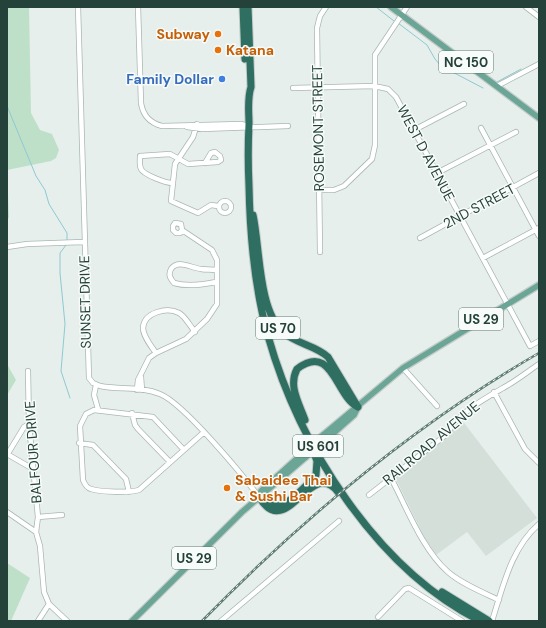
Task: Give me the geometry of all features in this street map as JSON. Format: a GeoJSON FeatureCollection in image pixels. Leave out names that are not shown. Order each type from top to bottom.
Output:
{"type":"FeatureCollection","features":[{"type":"Feature","properties":{"kind":"highway","name":"US 70"},"geometry":{"type":"LineString","coordinates":[[243,7],[246,86],[249,94]]}},
{"type":"Feature","properties":{"kind":"highway","name":"US 70"},"geometry":{"type":"LineString","coordinates":[[248,7],[251,87],[249,94],[249,127],[247,134],[250,232],[256,281],[270,343],[282,378],[304,423],[317,461],[316,475],[284,504],[274,504],[267,499],[259,497]]}},
{"type":"Feature","properties":{"kind":"highway","name":"US 70"},"geometry":{"type":"LineString","coordinates":[[249,127],[251,133],[253,215],[266,300],[274,323],[284,334],[322,351],[334,364],[358,407]]}},
{"type":"Feature","properties":{"kind":"highway","name":"US 601"},"geometry":{"type":"LineString","coordinates":[[253,215],[259,275],[268,321],[304,423],[327,470],[369,528],[398,560],[420,580],[454,606],[480,621]]}},
{"type":"Feature","properties":{"kind":"highway"},"geometry":{"type":"LineString","coordinates":[[304,423],[293,382],[297,369],[310,362],[316,362],[329,368],[350,403],[358,407]]}},
{"type":"Feature","properties":{"kind":"highway","name":"US 601"},"geometry":{"type":"LineString","coordinates":[[304,423],[320,451],[352,500],[389,546],[434,586],[490,621]]}},
{"type":"Feature","properties":{"kind":"highway"},"geometry":{"type":"LineString","coordinates":[[259,497],[269,508],[281,511],[287,508],[315,484],[326,484],[336,489],[369,528]]}},
{"type":"Feature","properties":{"kind":"main road","name":"NC 150"},"geometry":{"type":"LineString","coordinates":[[391,7],[539,118]]}},
{"type":"Feature","properties":{"kind":"main road","name":"US 29"},"geometry":{"type":"LineString","coordinates":[[132,621],[171,581],[259,497],[264,495],[325,437],[354,415],[358,407],[403,368],[507,303],[539,285]]}},
{"type":"Feature","properties":{"kind":"street","name":"SUNSET DRIVE"},"geometry":{"type":"LineString","coordinates":[[78,7],[87,373],[90,380],[96,385]]}},
{"type":"Feature","properties":{"kind":"street"},"geometry":{"type":"LineString","coordinates":[[138,7],[140,99],[142,111],[150,120],[157,125],[197,126],[242,124],[249,127],[288,126]]}},
{"type":"Feature","properties":{"kind":"street","name":"ROSEMONT STREET"},"geometry":{"type":"LineString","coordinates":[[320,252],[317,28],[320,16],[326,7]]}},
{"type":"Feature","properties":{"kind":"street"},"geometry":{"type":"LineString","coordinates":[[319,190],[334,190],[344,186],[372,159],[375,145],[375,55],[407,7]]}},
{"type":"Feature","properties":{"kind":"street"},"geometry":{"type":"LineString","coordinates":[[526,7],[539,17]]}},
{"type":"Feature","properties":{"kind":"street"},"geometry":{"type":"LineString","coordinates":[[497,86],[539,64]]}},
{"type":"Feature","properties":{"kind":"street","name":"WEST D AVENUE"},"geometry":{"type":"LineString","coordinates":[[293,88],[374,86],[383,87],[392,92],[530,346],[539,341]]}},
{"type":"Feature","properties":{"kind":"street"},"geometry":{"type":"LineString","coordinates":[[414,130],[464,104]]}},
{"type":"Feature","properties":{"kind":"street"},"geometry":{"type":"LineString","coordinates":[[197,126],[193,138],[178,158],[172,183],[171,201],[198,213],[211,205],[218,206]]}},
{"type":"Feature","properties":{"kind":"street"},"geometry":{"type":"LineString","coordinates":[[481,128],[537,229],[539,236]]}},
{"type":"Feature","properties":{"kind":"street"},"geometry":{"type":"LineString","coordinates":[[437,173],[516,132]]}},
{"type":"Feature","properties":{"kind":"street"},"geometry":{"type":"LineString","coordinates":[[172,183],[161,181],[144,172],[140,167],[140,156],[170,154],[188,164],[205,163]]}},
{"type":"Feature","properties":{"kind":"street","name":"2ND STREET"},"geometry":{"type":"LineString","coordinates":[[420,238],[539,173]]}},
{"type":"Feature","properties":{"kind":"street"},"geometry":{"type":"LineString","coordinates":[[483,258],[537,229]]}},
{"type":"Feature","properties":{"kind":"street"},"geometry":{"type":"LineString","coordinates":[[140,390],[141,377],[146,362],[156,353],[177,345],[195,332],[217,304],[216,260],[212,250],[182,230]]}},
{"type":"Feature","properties":{"kind":"street"},"geometry":{"type":"LineString","coordinates":[[7,247],[27,244],[84,242]]}},
{"type":"Feature","properties":{"kind":"street"},"geometry":{"type":"LineString","coordinates":[[216,270],[200,269],[186,264],[178,264],[173,266],[170,272],[170,277],[174,283],[181,285],[195,286],[216,282]]}},
{"type":"Feature","properties":{"kind":"street"},"geometry":{"type":"LineString","coordinates":[[156,353],[146,337],[143,328],[146,321],[155,313],[162,310],[172,310],[181,314],[195,332]]}},
{"type":"Feature","properties":{"kind":"street","name":"RAILROAD AVENUE"},"geometry":{"type":"LineString","coordinates":[[369,495],[447,434],[452,424],[494,392],[502,389],[539,364]]}},
{"type":"Feature","properties":{"kind":"street"},"geometry":{"type":"LineString","coordinates":[[403,368],[437,406]]}},
{"type":"Feature","properties":{"kind":"street","name":"BALFOUR DRIVE"},"geometry":{"type":"LineString","coordinates":[[28,371],[29,424],[38,517],[38,527],[36,532]]}},
{"type":"Feature","properties":{"kind":"street"},"geometry":{"type":"LineString","coordinates":[[98,409],[94,395],[96,385],[160,394],[170,400],[203,432],[259,497]]}},
{"type":"Feature","properties":{"kind":"street"},"geometry":{"type":"LineString","coordinates":[[494,392],[525,449],[539,463]]}},
{"type":"Feature","properties":{"kind":"street"},"geometry":{"type":"LineString","coordinates":[[184,450],[153,417],[98,409],[91,411],[82,419],[80,426],[79,443],[82,477],[87,487],[96,490],[129,492],[139,490],[184,450],[203,432]]}},
{"type":"Feature","properties":{"kind":"street"},"geometry":{"type":"LineString","coordinates":[[132,413],[135,425],[138,429],[170,462]]}},
{"type":"Feature","properties":{"kind":"street"},"geometry":{"type":"LineString","coordinates":[[29,424],[20,434],[7,455],[33,469]]}},
{"type":"Feature","properties":{"kind":"street"},"geometry":{"type":"LineString","coordinates":[[79,443],[90,444],[98,450],[126,479],[129,492]]}},
{"type":"Feature","properties":{"kind":"street"},"geometry":{"type":"LineString","coordinates":[[391,478],[432,555],[448,572],[467,585],[499,600]]}},
{"type":"Feature","properties":{"kind":"street"},"geometry":{"type":"LineString","coordinates":[[7,512],[36,532],[40,546],[44,592],[49,604],[67,621]]}},
{"type":"Feature","properties":{"kind":"street"},"geometry":{"type":"LineString","coordinates":[[38,517],[62,515]]}},
{"type":"Feature","properties":{"kind":"street"},"geometry":{"type":"LineString","coordinates":[[221,621],[339,521]]}},
{"type":"Feature","properties":{"kind":"street"},"geometry":{"type":"LineString","coordinates":[[490,621],[517,551],[532,529],[539,524]]}},
{"type":"Feature","properties":{"kind":"street"},"geometry":{"type":"LineString","coordinates":[[378,617],[405,589],[409,588],[462,621]]}},
{"type":"Feature","properties":{"kind":"street"},"geometry":{"type":"LineString","coordinates":[[38,621],[49,604]]}},
{"type":"Feature","properties":{"kind":"shaded area"},"geometry":{"type":"Polygon","coordinates":[[[461,419],[537,518],[486,556],[467,532],[436,555],[425,539],[395,477],[449,434],[461,419]]]}},
{"type":"Feature","properties":{"kind":"green space"},"geometry":{"type":"Polygon","coordinates":[[[7,7],[29,7],[31,113],[40,130],[52,134],[59,150],[56,158],[51,161],[7,170],[7,7]]]}},
{"type":"Feature","properties":{"kind":"green space"},"geometry":{"type":"Polygon","coordinates":[[[7,170],[9,218],[7,219],[7,170]]]}},
{"type":"Feature","properties":{"kind":"green space"},"geometry":{"type":"Polygon","coordinates":[[[7,364],[16,380],[7,395],[7,364]]]}},
{"type":"Feature","properties":{"kind":"green space"},"geometry":{"type":"Polygon","coordinates":[[[7,563],[30,578],[11,621],[7,621],[7,563]]]}},
{"type":"Feature","properties":{"kind":"waterway"},"geometry":{"type":"LineString","coordinates":[[376,7],[394,21]]}},
{"type":"Feature","properties":{"kind":"waterway"},"geometry":{"type":"LineString","coordinates":[[398,23],[427,45],[441,66],[483,88]]}},
{"type":"Feature","properties":{"kind":"waterway"},"geometry":{"type":"LineString","coordinates":[[497,82],[521,69]]}},
{"type":"Feature","properties":{"kind":"waterway"},"geometry":{"type":"LineString","coordinates":[[7,106],[36,176],[45,190],[49,204],[67,233],[67,240]]}},
{"type":"Feature","properties":{"kind":"waterway"},"geometry":{"type":"LineString","coordinates":[[66,245],[60,253],[60,273],[65,324],[61,371],[70,398]]}},
{"type":"Feature","properties":{"kind":"railway"},"geometry":{"type":"LineString","coordinates":[[202,621],[280,546],[362,475],[404,442],[448,411],[539,353]]}},
{"type":"Feature","properties":{"kind":"place","name":"Subway"},"geometry":{"type":"Point","coordinates":[218,34]}},
{"type":"Feature","properties":{"kind":"place","name":"Katana"},"geometry":{"type":"Point","coordinates":[218,50]}},
{"type":"Feature","properties":{"kind":"place","name":"Family Dollar"},"geometry":{"type":"Point","coordinates":[222,79]}},
{"type":"Feature","properties":{"kind":"place","name":"Sabaidee Thai & Sushi Bar"},"geometry":{"type":"Point","coordinates":[227,488]}}]}
